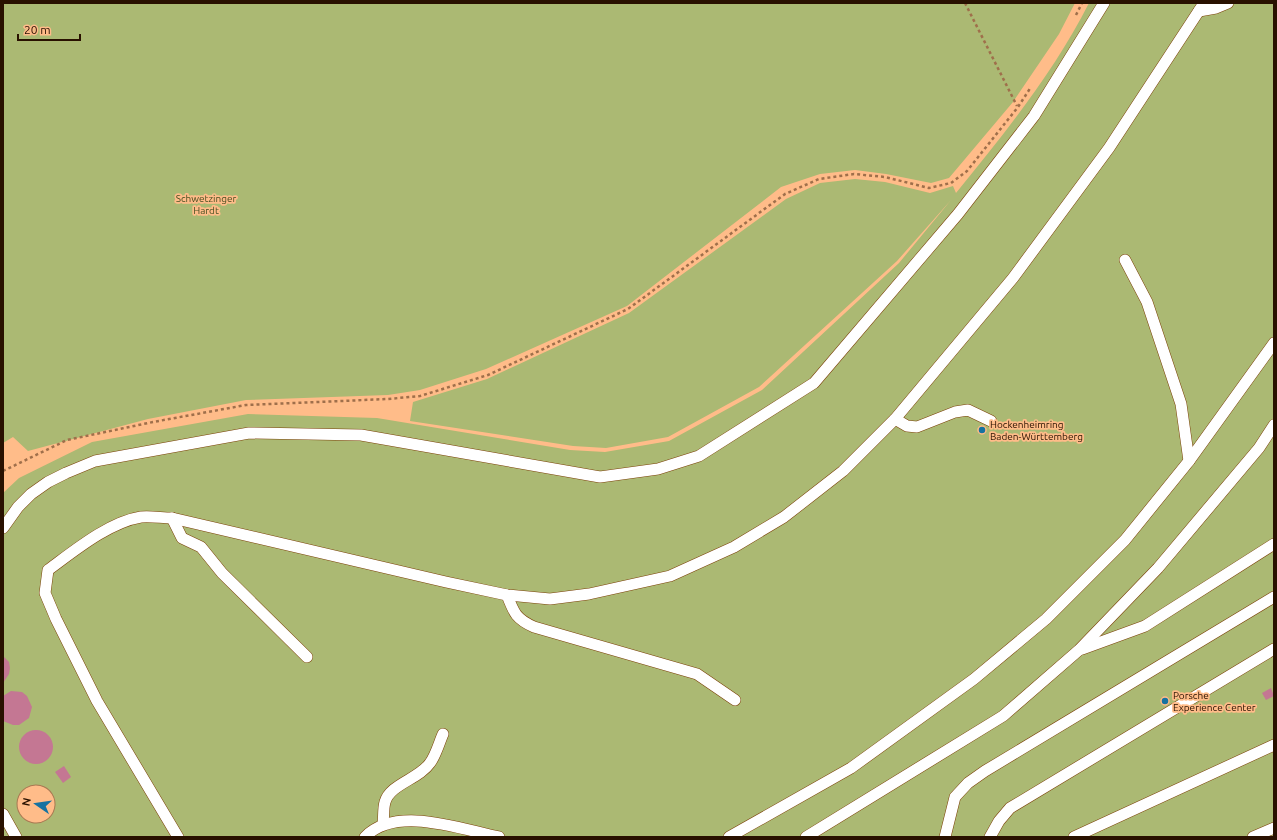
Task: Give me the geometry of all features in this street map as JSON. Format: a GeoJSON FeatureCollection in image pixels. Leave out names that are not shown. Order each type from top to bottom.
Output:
{"type":"FeatureCollection","features":[{"type":"Feature","properties":{"kind":"lane"},"geometry":{"type":"LineString","coordinates":[[3,528],[18,507],[31,494],[48,482],[89,463],[249,433],[360,435],[600,477],[658,469],[699,456],[814,383],[958,214],[1034,116],[1104,3]]}},
{"type":"Feature","properties":{"kind":"lane"},"geometry":{"type":"LineString","coordinates":[[178,837],[98,702],[56,619],[45,593],[48,570],[99,534],[121,523],[141,517],[172,518],[446,582],[507,595],[550,599],[589,594],[670,576],[734,547],[784,517],[842,471],[895,419],[1013,278],[1109,148],[1201,7],[1216,8],[1228,3]]}},
{"type":"Feature","properties":{"kind":"lane"},"geometry":{"type":"LineString","coordinates":[[1125,260],[1147,302],[1178,396],[1184,417],[1189,461]]}},
{"type":"Feature","properties":{"kind":"lane"},"geometry":{"type":"LineString","coordinates":[[729,837],[850,768],[974,679],[1046,619],[1120,545],[1189,461],[1274,343]]}},
{"type":"Feature","properties":{"kind":"lane"},"geometry":{"type":"LineString","coordinates":[[895,419],[907,426],[917,426],[955,412],[968,410],[991,421]]}},
{"type":"Feature","properties":{"kind":"lane"},"geometry":{"type":"LineString","coordinates":[[806,837],[1003,716],[1079,650],[1158,568],[1259,448],[1274,425]]}},
{"type":"Feature","properties":{"kind":"lane"},"geometry":{"type":"LineString","coordinates":[[172,518],[182,538],[201,547],[222,573],[307,657]]}},
{"type":"Feature","properties":{"kind":"lane"},"geometry":{"type":"LineString","coordinates":[[1079,650],[1145,626],[1274,544]]}},
{"type":"Feature","properties":{"kind":"lane"},"geometry":{"type":"LineString","coordinates":[[507,595],[514,612],[524,622],[542,629],[697,674],[735,700]]}},
{"type":"Feature","properties":{"kind":"lane"},"geometry":{"type":"LineString","coordinates":[[945,837],[955,798],[968,783],[985,771],[1274,597]]}},
{"type":"Feature","properties":{"kind":"lane"},"geometry":{"type":"LineString","coordinates":[[990,837],[999,821],[1010,808],[1274,649]]}},
{"type":"Feature","properties":{"kind":"lane"},"geometry":{"type":"LineString","coordinates":[[383,824],[385,802],[388,797],[393,790],[415,778],[430,763],[443,734]]}},
{"type":"Feature","properties":{"kind":"lane"},"geometry":{"type":"LineString","coordinates":[[1074,837],[1274,745]]}},
{"type":"Feature","properties":{"kind":"lane"},"geometry":{"type":"LineString","coordinates":[[3,814],[16,837]]}},
{"type":"Feature","properties":{"kind":"lane"},"geometry":{"type":"LineString","coordinates":[[364,837],[383,824],[399,821],[419,821],[499,837]]}},
{"type":"Feature","properties":{"kind":"lane"},"geometry":{"type":"LineString","coordinates":[[1252,837],[1274,828]]}},
{"type":"Feature","properties":{"kind":"path"},"geometry":{"type":"LineString","coordinates":[[965,3],[1018,107]]}},
{"type":"Feature","properties":{"kind":"path"},"geometry":{"type":"LineString","coordinates":[[1075,17],[1082,3]]}},
{"type":"Feature","properties":{"kind":"path"},"geometry":{"type":"LineString","coordinates":[[3,471],[67,440],[153,422],[246,405],[388,399],[420,396],[488,375],[628,309],[785,194],[819,179],[854,174],[885,177],[929,188],[951,183],[967,171],[1018,107],[1034,82]]}},
{"type":"Feature","properties":{"kind":"green space","name":"Schwetzinger Hardt"},"geometry":{"type":"Polygon","coordinates":[[[3,3],[1075,3],[1059,34],[1013,102],[949,178],[931,183],[886,174],[855,170],[820,174],[781,187],[627,306],[486,369],[420,390],[388,395],[246,400],[148,419],[28,451],[13,437],[3,443],[3,3]]]}},
{"type":"Feature","properties":{"kind":"green space","name":"Hockenheimring Baden-Württemberg"},"geometry":{"type":"Polygon","coordinates":[[[1089,3],[1274,3],[1274,837],[3,837],[3,493],[19,478],[92,442],[248,414],[377,418],[570,450],[605,452],[669,441],[762,390],[899,263],[951,200],[897,261],[759,387],[668,437],[606,448],[573,446],[410,421],[413,402],[487,379],[629,313],[786,199],[820,183],[855,179],[885,182],[930,193],[953,186],[956,193],[993,148],[1028,101],[1060,53],[1089,3]]]}},
{"type":"Feature","properties":{"kind":"building"},"geometry":{"type":"Polygon","coordinates":[[[3,656],[9,662],[10,668],[9,674],[3,683],[3,656]]]}},
{"type":"Feature","properties":{"kind":"building"},"geometry":{"type":"Polygon","coordinates":[[[1271,688],[1274,696],[1266,700],[1262,693],[1271,688]]]}},
{"type":"Feature","properties":{"kind":"building"},"geometry":{"type":"Polygon","coordinates":[[[11,691],[22,692],[27,696],[32,707],[29,718],[19,725],[13,725],[3,721],[3,696],[11,691]]]}},
{"type":"Feature","properties":{"kind":"building"},"geometry":{"type":"Polygon","coordinates":[[[33,730],[39,730],[48,735],[52,741],[52,753],[48,759],[39,764],[33,764],[24,759],[19,750],[19,744],[24,735],[33,730]]]}},
{"type":"Feature","properties":{"kind":"building"},"geometry":{"type":"Polygon","coordinates":[[[64,766],[71,777],[63,783],[55,772],[64,766]]]}},
{"type":"Feature","properties":{"kind":"place","name":"Hockenheimring Baden-Württemberg"},"geometry":{"type":"Point","coordinates":[982,430]}},
{"type":"Feature","properties":{"kind":"place","name":"Porsche Experience Center"},"geometry":{"type":"Point","coordinates":[1165,701]}}]}
